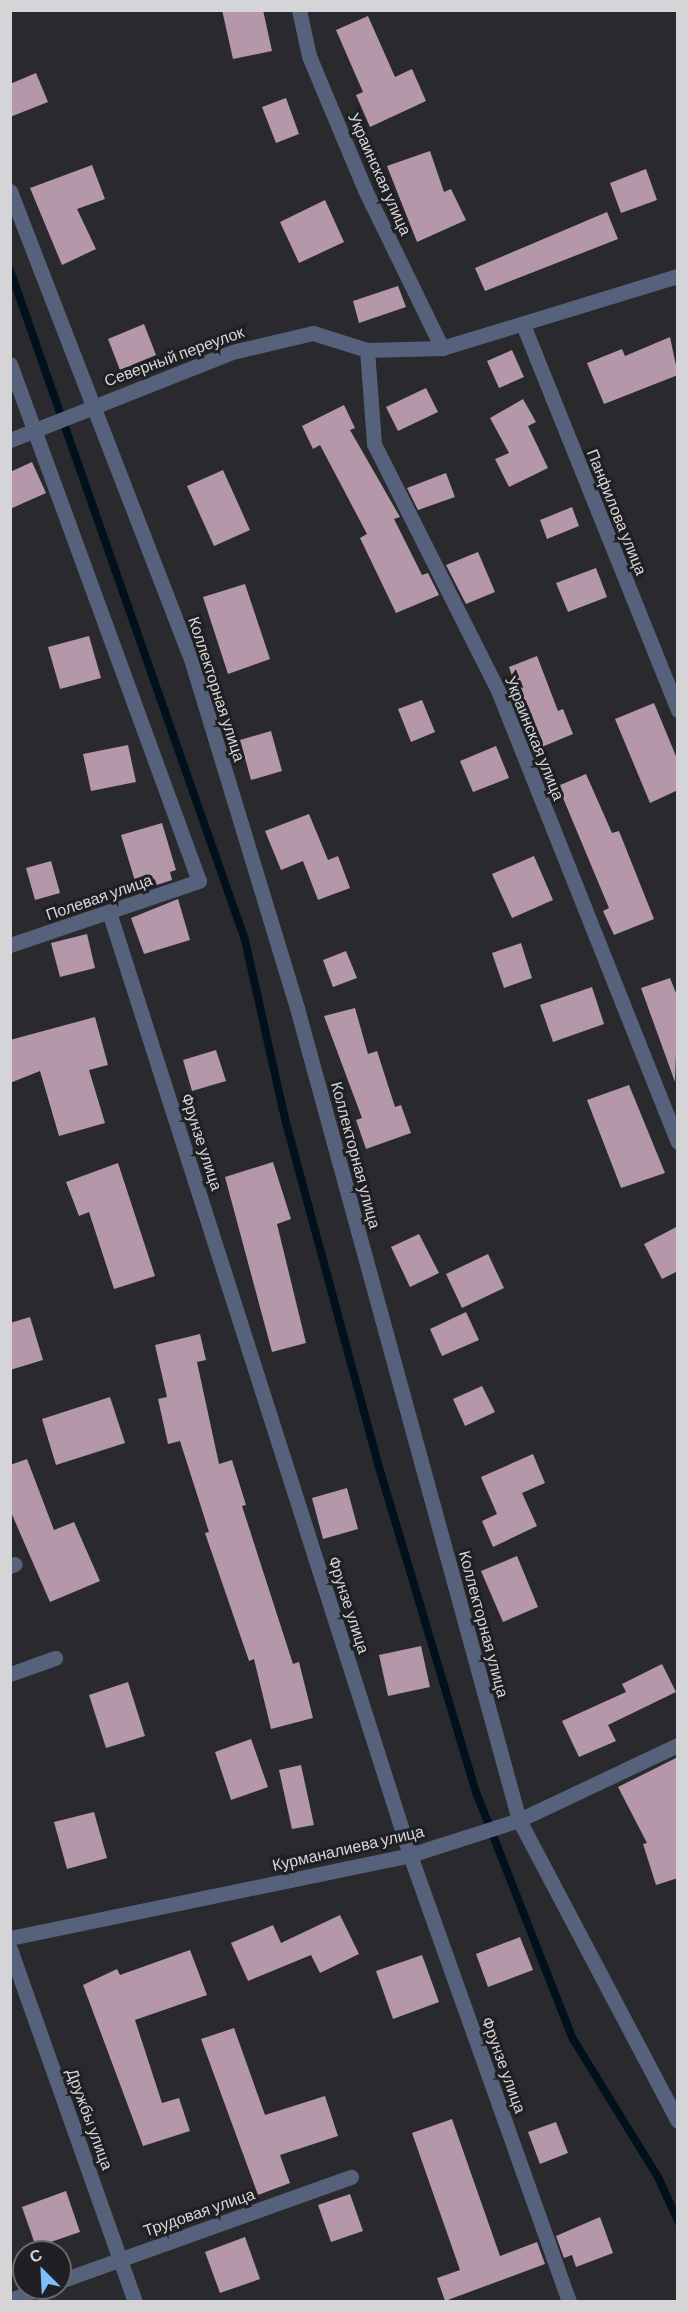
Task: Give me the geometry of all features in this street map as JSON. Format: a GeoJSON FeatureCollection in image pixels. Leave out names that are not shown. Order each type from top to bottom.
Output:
{"type":"FeatureCollection","features":[{"type":"Feature","properties":{"kind":"street","name":"Украинская улица"},"geometry":{"type":"LineString","coordinates":[[298,10],[309,56],[365,190],[442,348]]}},
{"type":"Feature","properties":{"kind":"street","name":"Коллекторная улица"},"geometry":{"type":"LineString","coordinates":[[10,190],[191,659],[297,1008],[519,1820],[678,2121]]}},
{"type":"Feature","properties":{"kind":"street","name":"Северный переулок"},"geometry":{"type":"LineString","coordinates":[[10,440],[94,404],[232,352],[313,333],[367,350],[442,348],[524,327],[678,276]]}},
{"type":"Feature","properties":{"kind":"street","name":"Панфилова улица"},"geometry":{"type":"LineString","coordinates":[[524,327],[678,710]]}},
{"type":"Feature","properties":{"kind":"street","name":"Украинская улица"},"geometry":{"type":"LineString","coordinates":[[367,350],[374,444],[499,693],[678,1142]]}},
{"type":"Feature","properties":{"kind":"street"},"geometry":{"type":"LineString","coordinates":[[10,364],[34,430]]}},
{"type":"Feature","properties":{"kind":"street","name":"Полевая улица"},"geometry":{"type":"LineString","coordinates":[[10,945],[110,915],[199,881],[34,430]]}},
{"type":"Feature","properties":{"kind":"street","name":"Фрунзе улица"},"geometry":{"type":"LineString","coordinates":[[110,915],[410,1855],[569,2301]]}},
{"type":"Feature","properties":{"kind":"street"},"geometry":{"type":"LineString","coordinates":[[10,1674],[55,1658]]}},
{"type":"Feature","properties":{"kind":"street","name":"Курманалиева улица"},"geometry":{"type":"LineString","coordinates":[[10,1938],[410,1855],[519,1820],[678,1745]]}},
{"type":"Feature","properties":{"kind":"street","name":"Дружбы улица"},"geometry":{"type":"LineString","coordinates":[[10,1949],[135,2301]]}},
{"type":"Feature","properties":{"kind":"street","name":"Трудовая улица"},"geometry":{"type":"LineString","coordinates":[[72,2277],[351,2177]]}},
{"type":"Feature","properties":{"kind":"building"},"geometry":{"type":"Polygon","coordinates":[[[222,10],[263,10],[272,51],[233,59],[222,10]]]}},
{"type":"Feature","properties":{"kind":"building"},"geometry":{"type":"Polygon","coordinates":[[[368,16],[395,77],[412,69],[426,101],[370,127],[356,95],[363,92],[336,30],[368,16]]]}},
{"type":"Feature","properties":{"kind":"building"},"geometry":{"type":"Polygon","coordinates":[[[36,73],[48,102],[10,117],[10,84],[36,73]]]}},
{"type":"Feature","properties":{"kind":"building"},"geometry":{"type":"Polygon","coordinates":[[[286,98],[299,134],[276,143],[262,107],[286,98]]]}},
{"type":"Feature","properties":{"kind":"building"},"geometry":{"type":"Polygon","coordinates":[[[430,151],[444,192],[451,189],[466,220],[417,242],[387,166],[430,151]]]}},
{"type":"Feature","properties":{"kind":"building"},"geometry":{"type":"Polygon","coordinates":[[[92,165],[105,199],[77,209],[96,249],[62,265],[30,188],[92,165]]]}},
{"type":"Feature","properties":{"kind":"building"},"geometry":{"type":"Polygon","coordinates":[[[646,169],[657,200],[621,213],[610,183],[646,169]]]}},
{"type":"Feature","properties":{"kind":"building"},"geometry":{"type":"Polygon","coordinates":[[[325,200],[344,242],[299,263],[280,222],[325,200]]]}},
{"type":"Feature","properties":{"kind":"building"},"geometry":{"type":"Polygon","coordinates":[[[607,212],[618,239],[485,291],[475,268],[607,212]]]}},
{"type":"Feature","properties":{"kind":"building"},"geometry":{"type":"Polygon","coordinates":[[[398,286],[406,307],[359,323],[353,301],[398,286]]]}},
{"type":"Feature","properties":{"kind":"building"},"geometry":{"type":"Polygon","coordinates":[[[144,324],[156,355],[120,370],[108,339],[144,324]]]}},
{"type":"Feature","properties":{"kind":"building"},"geometry":{"type":"Polygon","coordinates":[[[670,337],[678,375],[604,404],[587,363],[622,349],[625,356],[670,337]]]}},
{"type":"Feature","properties":{"kind":"building"},"geometry":{"type":"Polygon","coordinates":[[[512,350],[524,377],[499,388],[487,361],[512,350]]]}},
{"type":"Feature","properties":{"kind":"building"},"geometry":{"type":"Polygon","coordinates":[[[426,388],[438,412],[398,431],[386,407],[426,388]]]}},
{"type":"Feature","properties":{"kind":"building"},"geometry":{"type":"Polygon","coordinates":[[[523,399],[536,422],[528,426],[548,468],[509,487],[495,459],[509,453],[490,418],[523,399]]]}},
{"type":"Feature","properties":{"kind":"building"},"geometry":{"type":"Polygon","coordinates":[[[344,405],[355,428],[350,430],[400,517],[394,519],[422,575],[428,573],[439,595],[396,613],[360,538],[367,534],[320,445],[313,449],[302,426],[344,405]]]}},
{"type":"Feature","properties":{"kind":"building"},"geometry":{"type":"Polygon","coordinates":[[[32,462],[46,493],[10,509],[10,472],[32,462]]]}},
{"type":"Feature","properties":{"kind":"building"},"geometry":{"type":"Polygon","coordinates":[[[223,470],[250,530],[214,546],[187,486],[223,470]]]}},
{"type":"Feature","properties":{"kind":"building"},"geometry":{"type":"Polygon","coordinates":[[[446,473],[455,497],[418,510],[407,488],[446,473]]]}},
{"type":"Feature","properties":{"kind":"building"},"geometry":{"type":"Polygon","coordinates":[[[572,507],[579,526],[547,539],[540,520],[572,507]]]}},
{"type":"Feature","properties":{"kind":"building"},"geometry":{"type":"Polygon","coordinates":[[[478,552],[495,592],[466,604],[446,565],[478,552]]]}},
{"type":"Feature","properties":{"kind":"building"},"geometry":{"type":"Polygon","coordinates":[[[596,568],[607,597],[568,612],[556,583],[596,568]]]}},
{"type":"Feature","properties":{"kind":"building"},"geometry":{"type":"Polygon","coordinates":[[[245,584],[270,659],[228,674],[203,597],[245,584]]]}},
{"type":"Feature","properties":{"kind":"building"},"geometry":{"type":"Polygon","coordinates":[[[89,636],[101,678],[60,689],[48,647],[89,636]]]}},
{"type":"Feature","properties":{"kind":"building"},"geometry":{"type":"Polygon","coordinates":[[[537,656],[558,711],[563,709],[573,734],[537,749],[509,667],[537,656]]]}},
{"type":"Feature","properties":{"kind":"building"},"geometry":{"type":"Polygon","coordinates":[[[422,700],[435,732],[411,742],[398,709],[422,700]]]}},
{"type":"Feature","properties":{"kind":"building"},"geometry":{"type":"Polygon","coordinates":[[[654,703],[678,761],[678,790],[650,803],[615,719],[654,703]]]}},
{"type":"Feature","properties":{"kind":"building"},"geometry":{"type":"Polygon","coordinates":[[[271,731],[282,771],[251,780],[240,740],[271,731]]]}},
{"type":"Feature","properties":{"kind":"building"},"geometry":{"type":"Polygon","coordinates":[[[128,745],[136,782],[91,791],[83,754],[128,745]]]}},
{"type":"Feature","properties":{"kind":"building"},"geometry":{"type":"Polygon","coordinates":[[[496,746],[509,778],[473,792],[460,761],[496,746]]]}},
{"type":"Feature","properties":{"kind":"building"},"geometry":{"type":"Polygon","coordinates":[[[586,774],[612,833],[619,831],[654,919],[614,935],[603,911],[609,908],[558,786],[586,774]]]}},
{"type":"Feature","properties":{"kind":"building"},"geometry":{"type":"Polygon","coordinates":[[[309,814],[328,860],[338,856],[350,888],[318,900],[303,861],[281,870],[265,831],[309,814]]]}},
{"type":"Feature","properties":{"kind":"building"},"geometry":{"type":"Polygon","coordinates":[[[162,823],[176,870],[170,872],[172,880],[138,891],[121,835],[162,823]]]}},
{"type":"Feature","properties":{"kind":"building"},"geometry":{"type":"Polygon","coordinates":[[[534,856],[553,900],[512,918],[492,874],[534,856]]]}},
{"type":"Feature","properties":{"kind":"building"},"geometry":{"type":"Polygon","coordinates":[[[51,861],[60,893],[35,900],[26,868],[51,861]]]}},
{"type":"Feature","properties":{"kind":"building"},"geometry":{"type":"Polygon","coordinates":[[[178,899],[190,940],[144,954],[131,918],[178,899]]]}},
{"type":"Feature","properties":{"kind":"building"},"geometry":{"type":"Polygon","coordinates":[[[87,934],[95,968],[60,977],[51,943],[87,934]]]}},
{"type":"Feature","properties":{"kind":"building"},"geometry":{"type":"Polygon","coordinates":[[[521,943],[532,978],[504,988],[492,953],[521,943]]]}},
{"type":"Feature","properties":{"kind":"building"},"geometry":{"type":"Polygon","coordinates":[[[346,951],[357,978],[333,987],[323,960],[346,951]]]}},
{"type":"Feature","properties":{"kind":"building"},"geometry":{"type":"Polygon","coordinates":[[[670,978],[678,998],[675,1082],[641,988],[670,978]]]}},
{"type":"Feature","properties":{"kind":"building"},"geometry":{"type":"Polygon","coordinates":[[[592,987],[604,1024],[553,1042],[540,1005],[592,987]]]}},
{"type":"Feature","properties":{"kind":"building"},"geometry":{"type":"Polygon","coordinates":[[[355,1008],[368,1054],[377,1051],[395,1107],[401,1105],[411,1133],[366,1149],[356,1120],[362,1118],[324,1016],[355,1008]]]}},
{"type":"Feature","properties":{"kind":"building"},"geometry":{"type":"Polygon","coordinates":[[[95,1017],[108,1065],[89,1070],[105,1123],[59,1136],[40,1071],[10,1083],[10,1040],[95,1017]]]}},
{"type":"Feature","properties":{"kind":"building"},"geometry":{"type":"Polygon","coordinates":[[[216,1050],[226,1081],[192,1091],[183,1060],[216,1050]]]}},
{"type":"Feature","properties":{"kind":"building"},"geometry":{"type":"Polygon","coordinates":[[[629,1085],[665,1173],[621,1188],[587,1100],[629,1085]]]}},
{"type":"Feature","properties":{"kind":"building"},"geometry":{"type":"Polygon","coordinates":[[[273,1162],[291,1219],[277,1224],[306,1343],[272,1352],[225,1177],[273,1162]]]}},
{"type":"Feature","properties":{"kind":"building"},"geometry":{"type":"Polygon","coordinates":[[[118,1163],[155,1276],[114,1289],[89,1212],[79,1216],[66,1182],[118,1163]]]}},
{"type":"Feature","properties":{"kind":"building"},"geometry":{"type":"Polygon","coordinates":[[[678,1226],[678,1271],[662,1279],[644,1244],[678,1226]]]}},
{"type":"Feature","properties":{"kind":"building"},"geometry":{"type":"Polygon","coordinates":[[[419,1234],[439,1273],[410,1287],[391,1247],[419,1234]]]}},
{"type":"Feature","properties":{"kind":"building"},"geometry":{"type":"Polygon","coordinates":[[[488,1254],[504,1288],[462,1308],[446,1274],[488,1254]]]}},
{"type":"Feature","properties":{"kind":"building"},"geometry":{"type":"Polygon","coordinates":[[[466,1312],[479,1340],[442,1356],[430,1329],[466,1312]]]}},
{"type":"Feature","properties":{"kind":"building"},"geometry":{"type":"Polygon","coordinates":[[[30,1317],[43,1360],[10,1370],[10,1323],[30,1317]]]}},
{"type":"Feature","properties":{"kind":"building"},"geometry":{"type":"Polygon","coordinates":[[[200,1334],[206,1360],[197,1362],[219,1464],[232,1460],[246,1505],[242,1506],[293,1664],[299,1662],[313,1718],[271,1729],[254,1659],[249,1661],[205,1533],[209,1532],[180,1441],[168,1444],[158,1399],[167,1397],[155,1345],[200,1334]]]}},
{"type":"Feature","properties":{"kind":"building"},"geometry":{"type":"Polygon","coordinates":[[[482,1386],[495,1412],[465,1426],[453,1399],[482,1386]]]}},
{"type":"Feature","properties":{"kind":"building"},"geometry":{"type":"Polygon","coordinates":[[[110,1397],[125,1443],[56,1465],[42,1419],[110,1397]]]}},
{"type":"Feature","properties":{"kind":"building"},"geometry":{"type":"Polygon","coordinates":[[[533,1454],[545,1483],[522,1493],[537,1526],[493,1547],[482,1521],[497,1514],[481,1477],[533,1454]]]}},
{"type":"Feature","properties":{"kind":"building"},"geometry":{"type":"Polygon","coordinates":[[[27,1459],[54,1530],[74,1522],[100,1581],[50,1602],[10,1510],[10,1465],[27,1459]]]}},
{"type":"Feature","properties":{"kind":"building"},"geometry":{"type":"Polygon","coordinates":[[[347,1488],[358,1529],[323,1539],[312,1498],[347,1488]]]}},
{"type":"Feature","properties":{"kind":"building"},"geometry":{"type":"Polygon","coordinates":[[[517,1556],[538,1607],[503,1622],[481,1571],[517,1556]]]}},
{"type":"Feature","properties":{"kind":"building"},"geometry":{"type":"Polygon","coordinates":[[[421,1646],[430,1687],[388,1696],[379,1655],[421,1646]]]}},
{"type":"Feature","properties":{"kind":"building"},"geometry":{"type":"Polygon","coordinates":[[[662,1664],[676,1692],[608,1725],[616,1741],[579,1757],[562,1721],[626,1692],[622,1684],[662,1664]]]}},
{"type":"Feature","properties":{"kind":"building"},"geometry":{"type":"Polygon","coordinates":[[[128,1682],[145,1736],[106,1748],[89,1695],[128,1682]]]}},
{"type":"Feature","properties":{"kind":"building"},"geometry":{"type":"Polygon","coordinates":[[[251,1739],[268,1787],[231,1800],[215,1752],[251,1739]]]}},
{"type":"Feature","properties":{"kind":"building"},"geometry":{"type":"Polygon","coordinates":[[[678,1757],[678,1878],[656,1885],[643,1844],[647,1843],[618,1787],[678,1757]]]}},
{"type":"Feature","properties":{"kind":"building"},"geometry":{"type":"Polygon","coordinates":[[[301,1765],[314,1825],[292,1829],[279,1770],[301,1765]]]}},
{"type":"Feature","properties":{"kind":"building"},"geometry":{"type":"Polygon","coordinates":[[[94,1812],[107,1858],[67,1869],[54,1822],[94,1812]]]}},
{"type":"Feature","properties":{"kind":"building"},"geometry":{"type":"Polygon","coordinates":[[[340,1915],[359,1954],[320,1973],[311,1955],[248,1981],[231,1943],[273,1925],[281,1943],[340,1915]]]}},
{"type":"Feature","properties":{"kind":"building"},"geometry":{"type":"Polygon","coordinates":[[[520,1937],[533,1970],[488,1987],[476,1954],[520,1937]]]}},
{"type":"Feature","properties":{"kind":"building"},"geometry":{"type":"Polygon","coordinates":[[[190,1950],[207,1995],[135,2020],[162,2103],[179,2098],[190,2131],[143,2146],[83,1985],[117,1969],[120,1975],[190,1950]]]}},
{"type":"Feature","properties":{"kind":"building"},"geometry":{"type":"Polygon","coordinates":[[[422,1955],[439,2002],[393,2019],[376,1971],[422,1955]]]}},
{"type":"Feature","properties":{"kind":"building"},"geometry":{"type":"Polygon","coordinates":[[[234,2028],[265,2115],[325,2096],[338,2136],[280,2155],[290,2183],[258,2195],[201,2039],[234,2028]]]}},
{"type":"Feature","properties":{"kind":"building"},"geometry":{"type":"Polygon","coordinates":[[[452,2119],[500,2256],[537,2242],[545,2264],[445,2301],[437,2278],[460,2270],[412,2133],[452,2119]]]}},
{"type":"Feature","properties":{"kind":"building"},"geometry":{"type":"Polygon","coordinates":[[[556,2122],[568,2153],[540,2164],[528,2132],[556,2122]]]}},
{"type":"Feature","properties":{"kind":"building"},"geometry":{"type":"Polygon","coordinates":[[[66,2191],[80,2232],[57,2240],[34,2240],[22,2207],[66,2191]]]}},
{"type":"Feature","properties":{"kind":"building"},"geometry":{"type":"Polygon","coordinates":[[[350,2194],[363,2231],[331,2242],[318,2205],[350,2194]]]}},
{"type":"Feature","properties":{"kind":"building"},"geometry":{"type":"Polygon","coordinates":[[[600,2217],[613,2253],[576,2267],[572,2255],[564,2258],[556,2236],[600,2217]]]}},
{"type":"Feature","properties":{"kind":"building"},"geometry":{"type":"Polygon","coordinates":[[[245,2237],[260,2279],[220,2293],[205,2252],[245,2237]]]}},
{"type":"Feature","properties":{"kind":"waterway"},"geometry":{"type":"LineString","coordinates":[[10,270],[245,940],[285,1119],[376,1457],[476,1792],[573,2039],[658,2177],[678,2221]]}}]}
